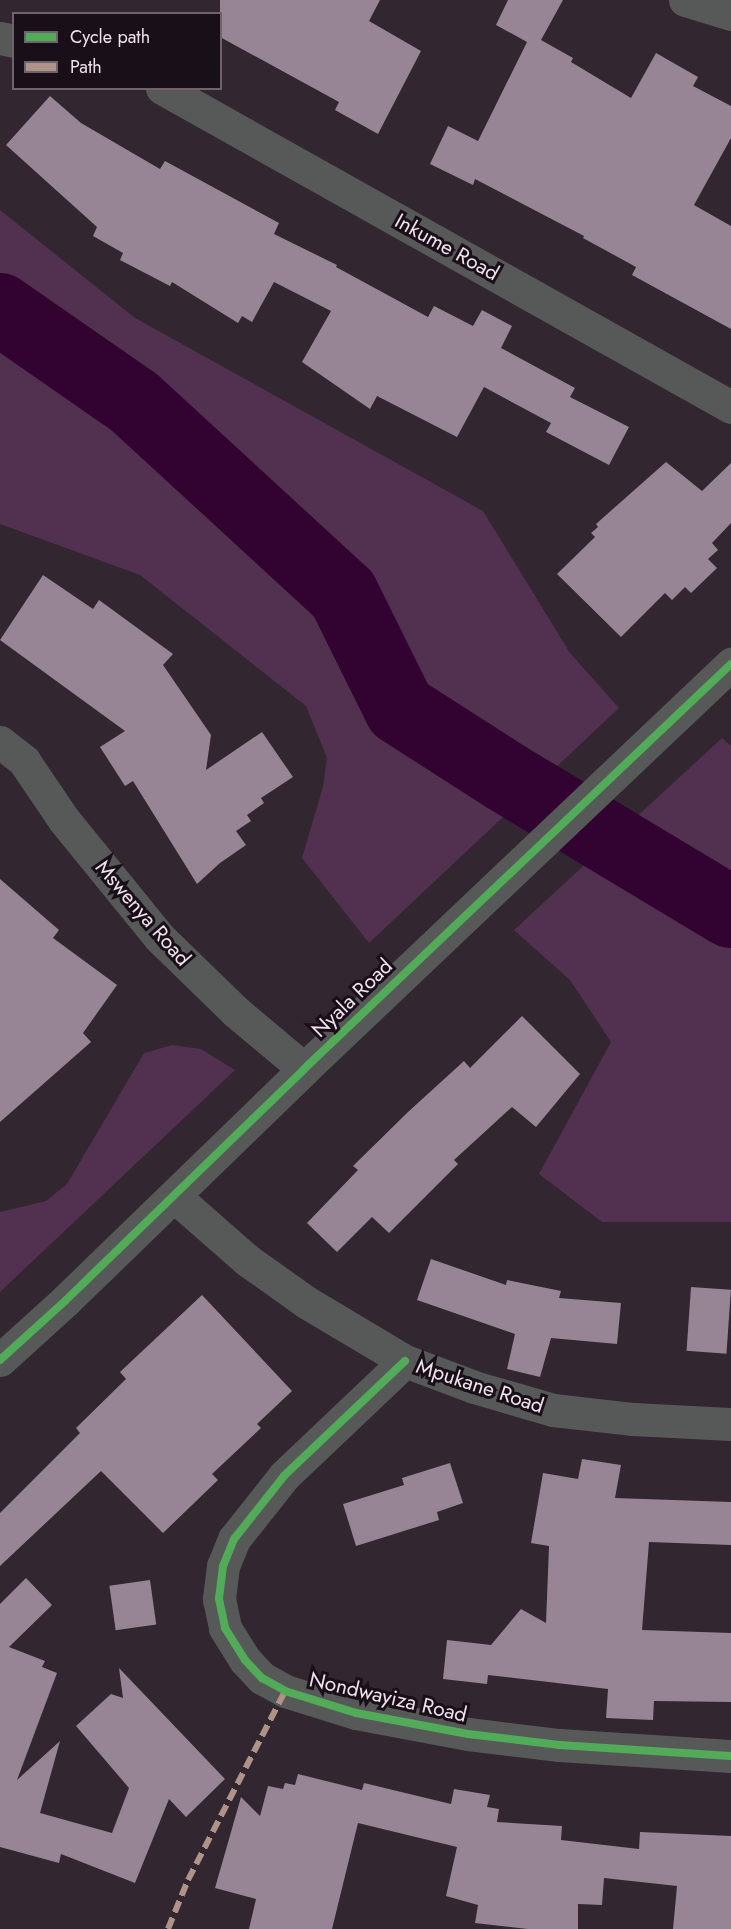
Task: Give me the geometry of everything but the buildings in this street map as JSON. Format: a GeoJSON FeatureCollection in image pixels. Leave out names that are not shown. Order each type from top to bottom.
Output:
{"type":"FeatureCollection","features":[{"type":"Feature","properties":{"kind":"street"},"geometry":{"type":"LineString","coordinates":[[685,0],[731,14]]}},
{"type":"Feature","properties":{"kind":"street","name":"Inkume Road"},"geometry":{"type":"LineString","coordinates":[[166,90],[731,407]]}},
{"type":"Feature","properties":{"kind":"street","name":"Nyala Road"},"geometry":{"type":"LineString","coordinates":[[0,1359],[731,664]]}},
{"type":"Feature","properties":{"kind":"street","name":"Mswenya Road"},"geometry":{"type":"LineString","coordinates":[[0,742],[24,761],[64,820],[160,938],[235,1011],[304,1069]]}},
{"type":"Feature","properties":{"kind":"street","name":"Mpukane Road"},"geometry":{"type":"LineString","coordinates":[[174,1196],[247,1260],[306,1302],[405,1361],[474,1387],[553,1410],[633,1419],[731,1424]]}},
{"type":"Feature","properties":{"kind":"street","name":"Nondwayiza Road"},"geometry":{"type":"LineString","coordinates":[[405,1361],[284,1476],[234,1539],[223,1566],[219,1599],[225,1628],[245,1660],[262,1678],[285,1691],[367,1715],[468,1734],[536,1742],[731,1756]]}},
{"type":"Feature","properties":{"kind":"shaded area"},"geometry":{"type":"Polygon","coordinates":[[[0,210],[135,318],[483,511],[570,653],[619,708],[369,943],[302,858],[323,787],[327,758],[306,706],[140,575],[0,524],[0,210]]]}},
{"type":"Feature","properties":{"kind":"shaded area"},"geometry":{"type":"Polygon","coordinates":[[[722,738],[731,746],[731,1222],[602,1222],[539,1174],[611,1042],[570,980],[514,930],[722,738]]]}},
{"type":"Feature","properties":{"kind":"shaded area"},"geometry":{"type":"Polygon","coordinates":[[[172,1045],[201,1049],[235,1070],[0,1292],[0,1212],[46,1201],[67,1184],[144,1053],[172,1045]]]}},
{"type":"Feature","properties":{"kind":"waterway"},"geometry":{"type":"LineString","coordinates":[[0,309],[134,402],[343,594],[400,709],[506,777],[731,912]]}},
{"type":"Feature","properties":{"kind":"marked path"},"geometry":{"type":"LineString","coordinates":[[168,1929],[188,1880],[285,1691]]}},
{"type":"Feature","properties":{"kind":"cycle path"},"geometry":{"type":"LineString","coordinates":[[0,1360],[65,1301],[304,1069],[731,664]]}},
{"type":"Feature","properties":{"kind":"cycle path"},"geometry":{"type":"LineString","coordinates":[[405,1361],[284,1476],[234,1539],[223,1566],[219,1599],[225,1628],[245,1660],[262,1678],[285,1691],[356,1713],[468,1734],[559,1745],[731,1756]]}}]}
